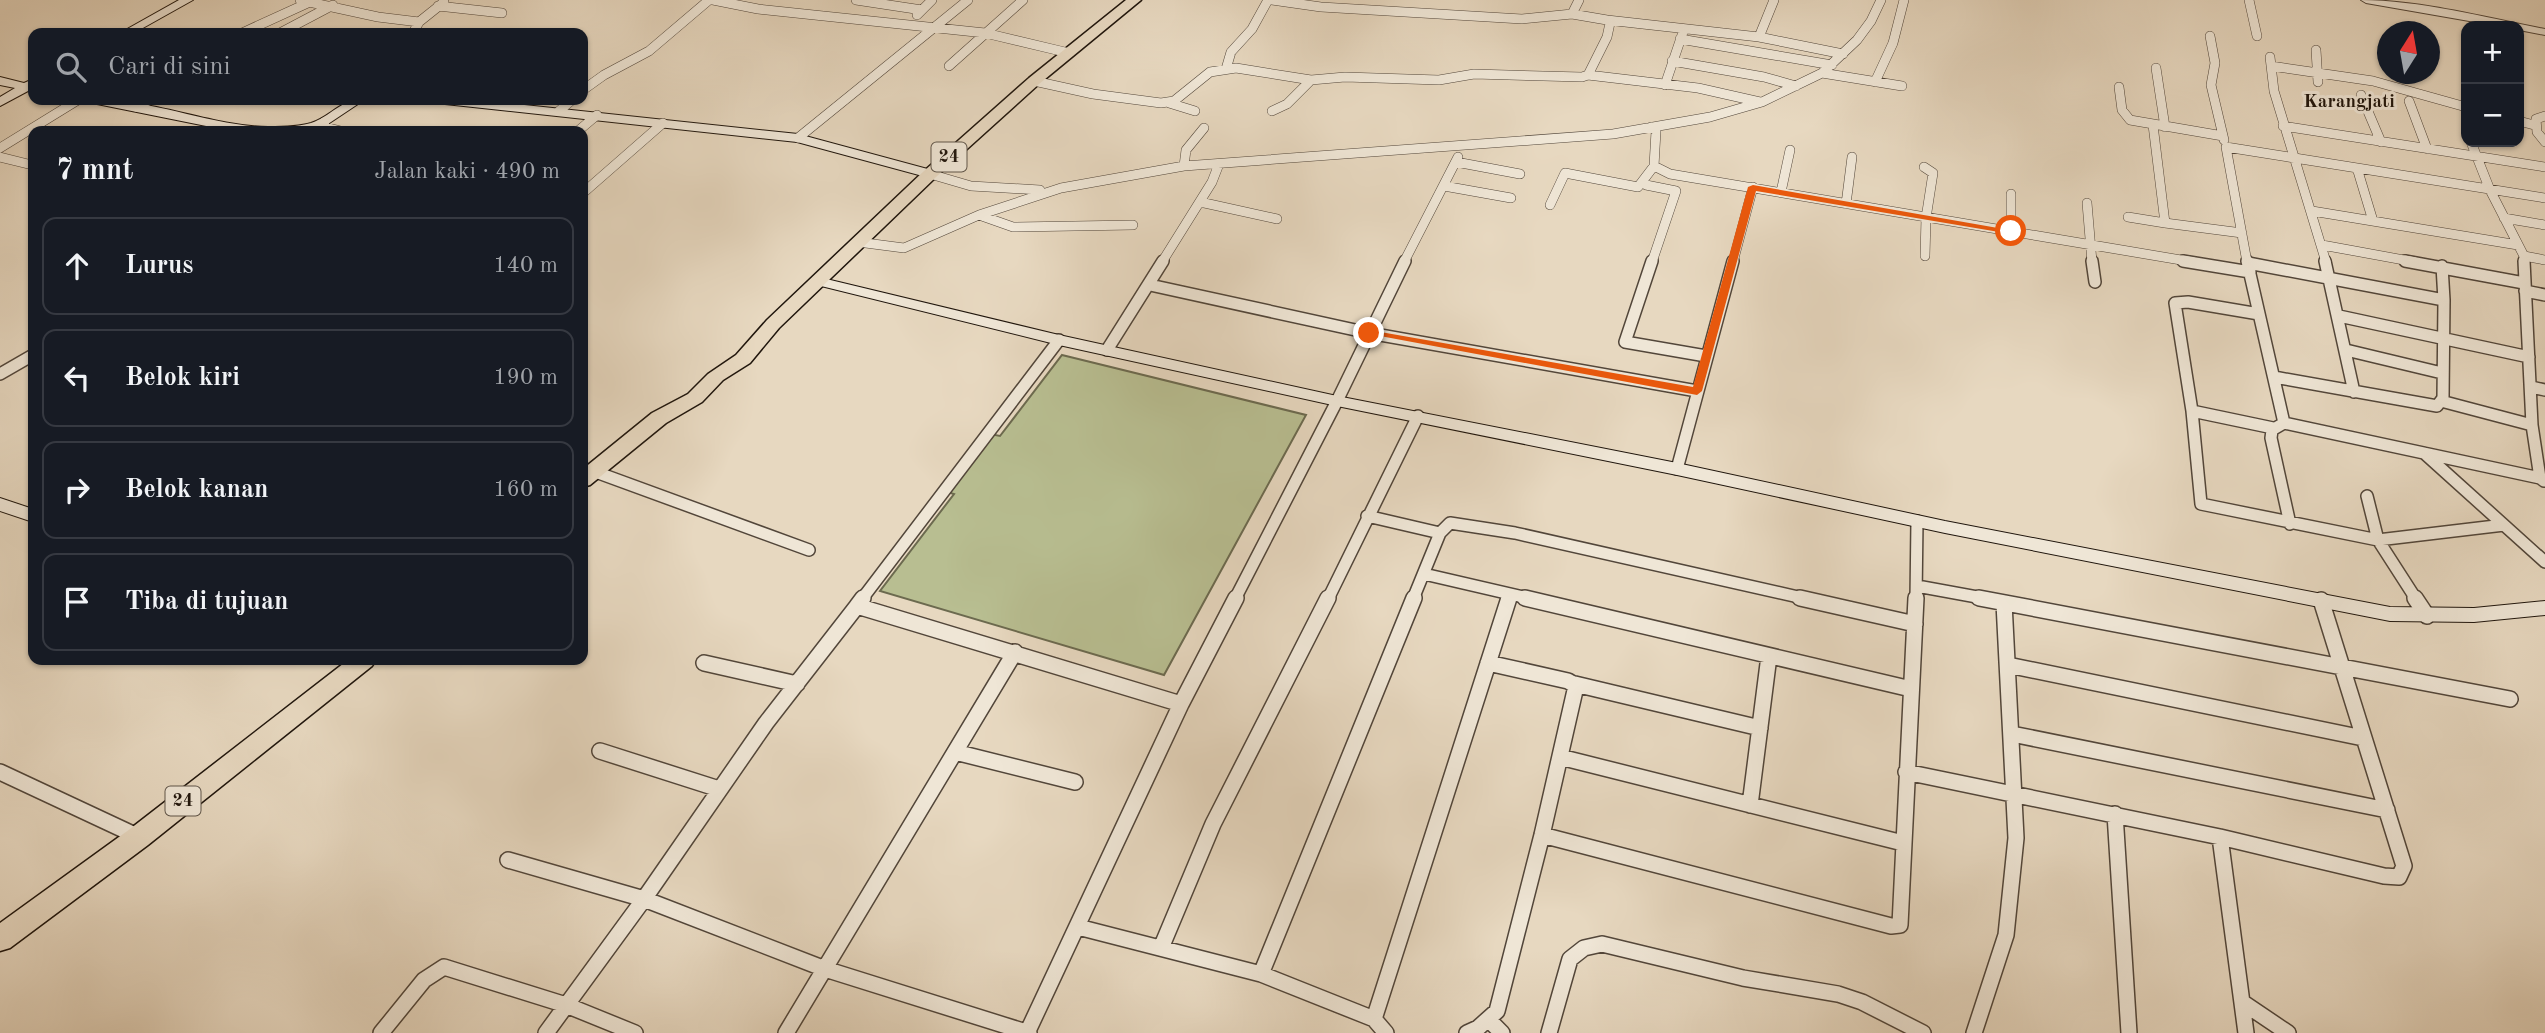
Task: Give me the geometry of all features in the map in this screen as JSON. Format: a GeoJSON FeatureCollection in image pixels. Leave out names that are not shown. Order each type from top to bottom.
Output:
{"type":"FeatureCollection","features":[{"type":"Feature","properties":{"kind":"highway","name":"24"},"geometry":{"type":"LineString","coordinates":[[588,476],[659,418],[695,398],[711,373],[743,359],[773,324],[930,174],[1034,81],[1135,0]]}},
{"type":"Feature","properties":{"kind":"highway","name":"24"},"geometry":{"type":"LineString","coordinates":[[0,939],[139,837],[358,665]]}},
{"type":"Feature","properties":{"kind":"main road"},"geometry":{"type":"LineString","coordinates":[[135,28],[187,0]]}},
{"type":"Feature","properties":{"kind":"main road"},"geometry":{"type":"LineString","coordinates":[[0,81],[28,86]]}},
{"type":"Feature","properties":{"kind":"main road"},"geometry":{"type":"LineString","coordinates":[[0,102],[28,88]]}},
{"type":"Feature","properties":{"kind":"main road"},"geometry":{"type":"LineString","coordinates":[[128,105],[194,121],[236,126]]}},
{"type":"Feature","properties":{"kind":"main road"},"geometry":{"type":"LineString","coordinates":[[310,126],[324,122],[350,105]]}},
{"type":"Feature","properties":{"kind":"main road"},"geometry":{"type":"LineString","coordinates":[[497,105],[798,138],[930,174]]}},
{"type":"Feature","properties":{"kind":"main road"},"geometry":{"type":"LineString","coordinates":[[818,281],[1059,340],[1337,401],[1677,469],[1917,521],[2390,614],[2474,615],[2545,608]]}},
{"type":"Feature","properties":{"kind":"main road"},"geometry":{"type":"LineString","coordinates":[[0,504],[28,514]]}},
{"type":"Feature","properties":{"kind":"street"},"geometry":{"type":"LineString","coordinates":[[300,0],[378,17],[419,22]]}},
{"type":"Feature","properties":{"kind":"street"},"geometry":{"type":"LineString","coordinates":[[416,28],[419,22],[448,0]]}},
{"type":"Feature","properties":{"kind":"street"},"geometry":{"type":"LineString","coordinates":[[588,86],[602,73],[630,63],[658,45],[711,0],[758,9],[938,26],[985,33],[1069,53]]}},
{"type":"Feature","properties":{"kind":"street"},"geometry":{"type":"LineString","coordinates":[[856,0],[922,10]]}},
{"type":"Feature","properties":{"kind":"street"},"geometry":{"type":"LineString","coordinates":[[909,23],[932,0]]}},
{"type":"Feature","properties":{"kind":"street"},"geometry":{"type":"LineString","coordinates":[[798,138],[968,0]]}},
{"type":"Feature","properties":{"kind":"street"},"geometry":{"type":"LineString","coordinates":[[949,66],[1023,0]]}},
{"type":"Feature","properties":{"kind":"street"},"geometry":{"type":"LineString","coordinates":[[1226,69],[1231,52],[1252,29],[1270,0],[1321,7],[1372,4],[1532,20],[1572,14],[1759,37],[1843,54]]}},
{"type":"Feature","properties":{"kind":"street"},"geometry":{"type":"LineString","coordinates":[[1572,14],[1579,0]]}},
{"type":"Feature","properties":{"kind":"street"},"geometry":{"type":"LineString","coordinates":[[1759,37],[1774,0]]}},
{"type":"Feature","properties":{"kind":"street"},"geometry":{"type":"LineString","coordinates":[[858,243],[904,248],[979,215],[1061,188],[1184,166],[1613,134],[1710,117],[1762,102],[1822,73],[1843,54],[1871,21],[1881,0]]}},
{"type":"Feature","properties":{"kind":"street"},"geometry":{"type":"LineString","coordinates":[[1875,82],[1893,43],[1904,0]]}},
{"type":"Feature","properties":{"kind":"street"},"geometry":{"type":"LineString","coordinates":[[2249,0],[2256,36]]}},
{"type":"Feature","properties":{"kind":"street"},"geometry":{"type":"LineString","coordinates":[[2366,0],[2483,21]]}},
{"type":"Feature","properties":{"kind":"street"},"geometry":{"type":"LineString","coordinates":[[253,28],[312,1]]}},
{"type":"Feature","properties":{"kind":"street"},"geometry":{"type":"LineString","coordinates":[[289,28],[332,5]]}},
{"type":"Feature","properties":{"kind":"street"},"geometry":{"type":"LineString","coordinates":[[438,6],[502,13]]}},
{"type":"Feature","properties":{"kind":"street"},"geometry":{"type":"LineString","coordinates":[[1588,75],[1610,30],[1607,20]]}},
{"type":"Feature","properties":{"kind":"street"},"geometry":{"type":"LineString","coordinates":[[1665,85],[1685,27]]}},
{"type":"Feature","properties":{"kind":"street"},"geometry":{"type":"LineString","coordinates":[[2524,28],[2545,32]]}},
{"type":"Feature","properties":{"kind":"street"},"geometry":{"type":"LineString","coordinates":[[2210,36],[2215,63],[2211,85],[2274,377],[2278,425],[2271,438],[2290,524]]}},
{"type":"Feature","properties":{"kind":"street"},"geometry":{"type":"LineString","coordinates":[[1680,39],[1832,65]]}},
{"type":"Feature","properties":{"kind":"street"},"geometry":{"type":"LineString","coordinates":[[2316,50],[2318,77]]}},
{"type":"Feature","properties":{"kind":"street"},"geometry":{"type":"LineString","coordinates":[[1672,61],[1764,77],[1796,86]]}},
{"type":"Feature","properties":{"kind":"street"},"geometry":{"type":"LineString","coordinates":[[2354,392],[2322,245],[2283,126],[2274,91],[2271,61],[2318,77],[2402,87],[2461,105]]}},
{"type":"Feature","properties":{"kind":"street"},"geometry":{"type":"LineString","coordinates":[[2156,68],[2165,127]]}},
{"type":"Feature","properties":{"kind":"street"},"geometry":{"type":"LineString","coordinates":[[1169,103],[1210,72],[1226,69],[1311,80],[1439,80],[1474,75],[1588,75],[1719,91],[1762,102]]}},
{"type":"Feature","properties":{"kind":"street"},"geometry":{"type":"LineString","coordinates":[[1822,73],[1902,86]]}},
{"type":"Feature","properties":{"kind":"street"},"geometry":{"type":"LineString","coordinates":[[1272,111],[1287,104],[1311,80]]}},
{"type":"Feature","properties":{"kind":"street"},"geometry":{"type":"LineString","coordinates":[[1034,81],[1093,94],[1169,103],[1195,111]]}},
{"type":"Feature","properties":{"kind":"street"},"geometry":{"type":"LineString","coordinates":[[2119,88],[2124,116],[2153,125],[2295,158],[2545,198]]}},
{"type":"Feature","properties":{"kind":"street"},"geometry":{"type":"LineString","coordinates":[[2361,95],[2381,142]]}},
{"type":"Feature","properties":{"kind":"street"},"geometry":{"type":"LineString","coordinates":[[2409,101],[2427,149]]}},
{"type":"Feature","properties":{"kind":"street"},"geometry":{"type":"LineString","coordinates":[[36,126],[70,105]]}},
{"type":"Feature","properties":{"kind":"street"},"geometry":{"type":"LineString","coordinates":[[136,107],[140,105]]}},
{"type":"Feature","properties":{"kind":"street"},"geometry":{"type":"LineString","coordinates":[[559,111],[566,105]]}},
{"type":"Feature","properties":{"kind":"street"},"geometry":{"type":"LineString","coordinates":[[584,126],[597,116]]}},
{"type":"Feature","properties":{"kind":"street"},"geometry":{"type":"LineString","coordinates":[[2545,116],[2536,119],[2534,125],[2545,142]]}},
{"type":"Feature","properties":{"kind":"street"},"geometry":{"type":"LineString","coordinates":[[324,122],[325,126]]}},
{"type":"Feature","properties":{"kind":"street"},"geometry":{"type":"LineString","coordinates":[[2524,122],[2534,125]]}},
{"type":"Feature","properties":{"kind":"street"},"geometry":{"type":"LineString","coordinates":[[588,189],[663,123]]}},
{"type":"Feature","properties":{"kind":"street"},"geometry":{"type":"LineString","coordinates":[[2153,125],[2165,223]]}},
{"type":"Feature","properties":{"kind":"street"},"geometry":{"type":"LineString","coordinates":[[2283,126],[2545,167]]}},
{"type":"Feature","properties":{"kind":"street"},"geometry":{"type":"LineString","coordinates":[[1550,205],[1564,173],[1638,187],[1654,166],[1656,131],[1651,127]]}},
{"type":"Feature","properties":{"kind":"street"},"geometry":{"type":"LineString","coordinates":[[1184,166],[1182,156],[1204,128]]}},
{"type":"Feature","properties":{"kind":"street"},"geometry":{"type":"LineString","coordinates":[[0,148],[28,131]]}},
{"type":"Feature","properties":{"kind":"street"},"geometry":{"type":"LineString","coordinates":[[2192,411],[2424,452],[2542,480],[2532,425],[2524,256],[2490,190],[2472,147]]}},
{"type":"Feature","properties":{"kind":"street"},"geometry":{"type":"LineString","coordinates":[[1781,192],[1790,150]]}},
{"type":"Feature","properties":{"kind":"street"},"geometry":{"type":"LineString","coordinates":[[0,157],[28,164]]}},
{"type":"Feature","properties":{"kind":"street"},"geometry":{"type":"LineString","coordinates":[[1846,204],[1852,157]]}},
{"type":"Feature","properties":{"kind":"street"},"geometry":{"type":"LineString","coordinates":[[509,860],[644,899],[825,969],[1028,1033],[1133,799],[1457,160],[1520,174]]}},
{"type":"Feature","properties":{"kind":"street"},"geometry":{"type":"LineString","coordinates":[[1107,350],[1200,202],[1219,164]]}},
{"type":"Feature","properties":{"kind":"street"},"geometry":{"type":"LineString","coordinates":[[1654,166],[1670,174],[1927,218],[2329,278],[2444,300]]}},
{"type":"Feature","properties":{"kind":"street"},"geometry":{"type":"LineString","coordinates":[[1924,167],[1933,173],[1925,256]]}},
{"type":"Feature","properties":{"kind":"street"},"geometry":{"type":"LineString","coordinates":[[2357,168],[2373,221]]}},
{"type":"Feature","properties":{"kind":"street"},"geometry":{"type":"LineString","coordinates":[[930,174],[956,183],[986,188],[1061,188]]}},
{"type":"Feature","properties":{"kind":"street"},"geometry":{"type":"LineString","coordinates":[[1646,185],[1676,191],[1626,342],[1706,356]]}},
{"type":"Feature","properties":{"kind":"street"},"geometry":{"type":"LineString","coordinates":[[1444,186],[1511,198]]}},
{"type":"Feature","properties":{"kind":"street"},"geometry":{"type":"LineString","coordinates":[[1677,469],[1753,187]]}},
{"type":"Feature","properties":{"kind":"street"},"geometry":{"type":"LineString","coordinates":[[2011,194],[2011,231]]}},
{"type":"Feature","properties":{"kind":"street"},"geometry":{"type":"LineString","coordinates":[[1200,202],[1277,219]]}},
{"type":"Feature","properties":{"kind":"street"},"geometry":{"type":"LineString","coordinates":[[2087,203],[2089,244],[2095,282]]}},
{"type":"Feature","properties":{"kind":"street"},"geometry":{"type":"LineString","coordinates":[[2312,211],[2518,245]]}},
{"type":"Feature","properties":{"kind":"street"},"geometry":{"type":"LineString","coordinates":[[979,215],[1013,226],[1133,225]]}},
{"type":"Feature","properties":{"kind":"street"},"geometry":{"type":"LineString","coordinates":[[2129,217],[2242,233]]}},
{"type":"Feature","properties":{"kind":"street"},"geometry":{"type":"LineString","coordinates":[[2504,218],[2545,225]]}},
{"type":"Feature","properties":{"kind":"street"},"geometry":{"type":"LineString","coordinates":[[2322,245],[2442,266],[2545,295]]}},
{"type":"Feature","properties":{"kind":"street"},"geometry":{"type":"LineString","coordinates":[[2524,256],[2545,260]]}},
{"type":"Feature","properties":{"kind":"street"},"geometry":{"type":"LineString","coordinates":[[2274,377],[2437,406],[2441,401],[2442,373],[2442,266]]}},
{"type":"Feature","properties":{"kind":"street"},"geometry":{"type":"LineString","coordinates":[[1150,285],[1369,333],[1697,391]]}},
{"type":"Feature","properties":{"kind":"street"},"geometry":{"type":"LineString","coordinates":[[2259,314],[2188,302],[2175,303],[2192,411],[2201,504],[2209,509],[2378,540],[2504,525]]}},
{"type":"Feature","properties":{"kind":"street"},"geometry":{"type":"LineString","coordinates":[[2339,316],[2529,357]]}},
{"type":"Feature","properties":{"kind":"street"},"geometry":{"type":"LineString","coordinates":[[546,1033],[644,899],[719,789],[1059,340]]}},
{"type":"Feature","properties":{"kind":"street"},"geometry":{"type":"LineString","coordinates":[[2346,350],[2442,373]]}},
{"type":"Feature","properties":{"kind":"street"},"geometry":{"type":"LineString","coordinates":[[0,374],[28,358]]}},
{"type":"Feature","properties":{"kind":"street"},"geometry":{"type":"LineString","coordinates":[[2531,387],[2545,390]]}},
{"type":"Feature","properties":{"kind":"street"},"geometry":{"type":"LineString","coordinates":[[2441,401],[2532,425]]}},
{"type":"Feature","properties":{"kind":"street"},"geometry":{"type":"LineString","coordinates":[[1161,948],[1213,824],[1418,416]]}},
{"type":"Feature","properties":{"kind":"street"},"geometry":{"type":"LineString","coordinates":[[2424,452],[2545,562]]}},
{"type":"Feature","properties":{"kind":"street"},"geometry":{"type":"LineString","coordinates":[[588,476],[809,550]]}},
{"type":"Feature","properties":{"kind":"street"},"geometry":{"type":"LineString","coordinates":[[2367,496],[2378,540],[2427,616]]}},
{"type":"Feature","properties":{"kind":"street"},"geometry":{"type":"LineString","coordinates":[[1367,516],[1440,533]]}},
{"type":"Feature","properties":{"kind":"street"},"geometry":{"type":"LineString","coordinates":[[1542,835],[1894,926],[1902,923],[1906,772],[1917,586],[1917,521]]}},
{"type":"Feature","properties":{"kind":"street"},"geometry":{"type":"LineString","coordinates":[[1261,974],[1423,574],[1440,533],[1446,526],[1456,522],[1515,533],[1915,624]]}},
{"type":"Feature","properties":{"kind":"street"},"geometry":{"type":"LineString","coordinates":[[1423,574],[1912,689]]}},
{"type":"Feature","properties":{"kind":"street"},"geometry":{"type":"LineString","coordinates":[[1917,586],[2510,699]]}},
{"type":"Feature","properties":{"kind":"street"},"geometry":{"type":"LineString","coordinates":[[1374,1019],[1510,595]]}},
{"type":"Feature","properties":{"kind":"street"},"geometry":{"type":"LineString","coordinates":[[1906,772],[2115,814],[2399,877],[2404,866],[2321,600]]}},
{"type":"Feature","properties":{"kind":"street"},"geometry":{"type":"LineString","coordinates":[[1974,1033],[2006,935],[2016,838],[2004,603]]}},
{"type":"Feature","properties":{"kind":"street"},"geometry":{"type":"LineString","coordinates":[[857,606],[1181,704]]}},
{"type":"Feature","properties":{"kind":"street"},"geometry":{"type":"LineString","coordinates":[[786,1033],[1014,652]]}},
{"type":"Feature","properties":{"kind":"street"},"geometry":{"type":"LineString","coordinates":[[1749,805],[1769,656]]}},
{"type":"Feature","properties":{"kind":"street"},"geometry":{"type":"LineString","coordinates":[[704,663],[797,684]]}},
{"type":"Feature","properties":{"kind":"street"},"geometry":{"type":"LineString","coordinates":[[1489,663],[1759,728]]}},
{"type":"Feature","properties":{"kind":"street"},"geometry":{"type":"LineString","coordinates":[[2008,665],[2363,738]]}},
{"type":"Feature","properties":{"kind":"street"},"geometry":{"type":"LineString","coordinates":[[1467,1033],[1497,1011],[1542,835],[1575,684]]}},
{"type":"Feature","properties":{"kind":"street"},"geometry":{"type":"LineString","coordinates":[[2012,734],[2387,810]]}},
{"type":"Feature","properties":{"kind":"street"},"geometry":{"type":"LineString","coordinates":[[600,751],[719,789]]}},
{"type":"Feature","properties":{"kind":"street"},"geometry":{"type":"LineString","coordinates":[[955,752],[1075,782]]}},
{"type":"Feature","properties":{"kind":"street"},"geometry":{"type":"LineString","coordinates":[[1560,757],[1903,843]]}},
{"type":"Feature","properties":{"kind":"street"},"geometry":{"type":"LineString","coordinates":[[0,772],[139,837]]}},
{"type":"Feature","properties":{"kind":"street"},"geometry":{"type":"LineString","coordinates":[[2115,814],[2129,1033]]}},
{"type":"Feature","properties":{"kind":"street"},"geometry":{"type":"LineString","coordinates":[[2220,837],[2246,1033]]}},
{"type":"Feature","properties":{"kind":"street"},"geometry":{"type":"LineString","coordinates":[[1077,927],[1261,974],[1374,1019],[1386,1033]]}},
{"type":"Feature","properties":{"kind":"street"},"geometry":{"type":"LineString","coordinates":[[1549,1033],[1570,959],[1578,950],[1602,944],[1743,978],[1838,994],[1863,1002],[1923,1033]]}},
{"type":"Feature","properties":{"kind":"street"},"geometry":{"type":"LineString","coordinates":[[381,1033],[424,980],[444,967],[566,1005],[635,1033]]}},
{"type":"Feature","properties":{"kind":"street"},"geometry":{"type":"LineString","coordinates":[[2242,1002],[2288,1033]]}},
{"type":"Feature","properties":{"kind":"street"},"geometry":{"type":"LineString","coordinates":[[1488,1019],[1502,1033]]}},
{"type":"Feature","properties":{"kind":"green space"},"geometry":{"type":"Polygon","coordinates":[[[1062,355],[1306,415],[1164,675],[880,591],[954,494],[940,490],[985,433],[1000,436],[1062,355]]]}},
{"type":"Feature","properties":{"kind":"district","name":"Karangjati"},"geometry":{"type":"Point","coordinates":[2349,102]}},
{"type":"Feature","properties":{"kind":"route"},"geometry":{"type":"LineString","coordinates":[[1369,333],[1697,391],[1753,187],[2011,231]]}}]}
